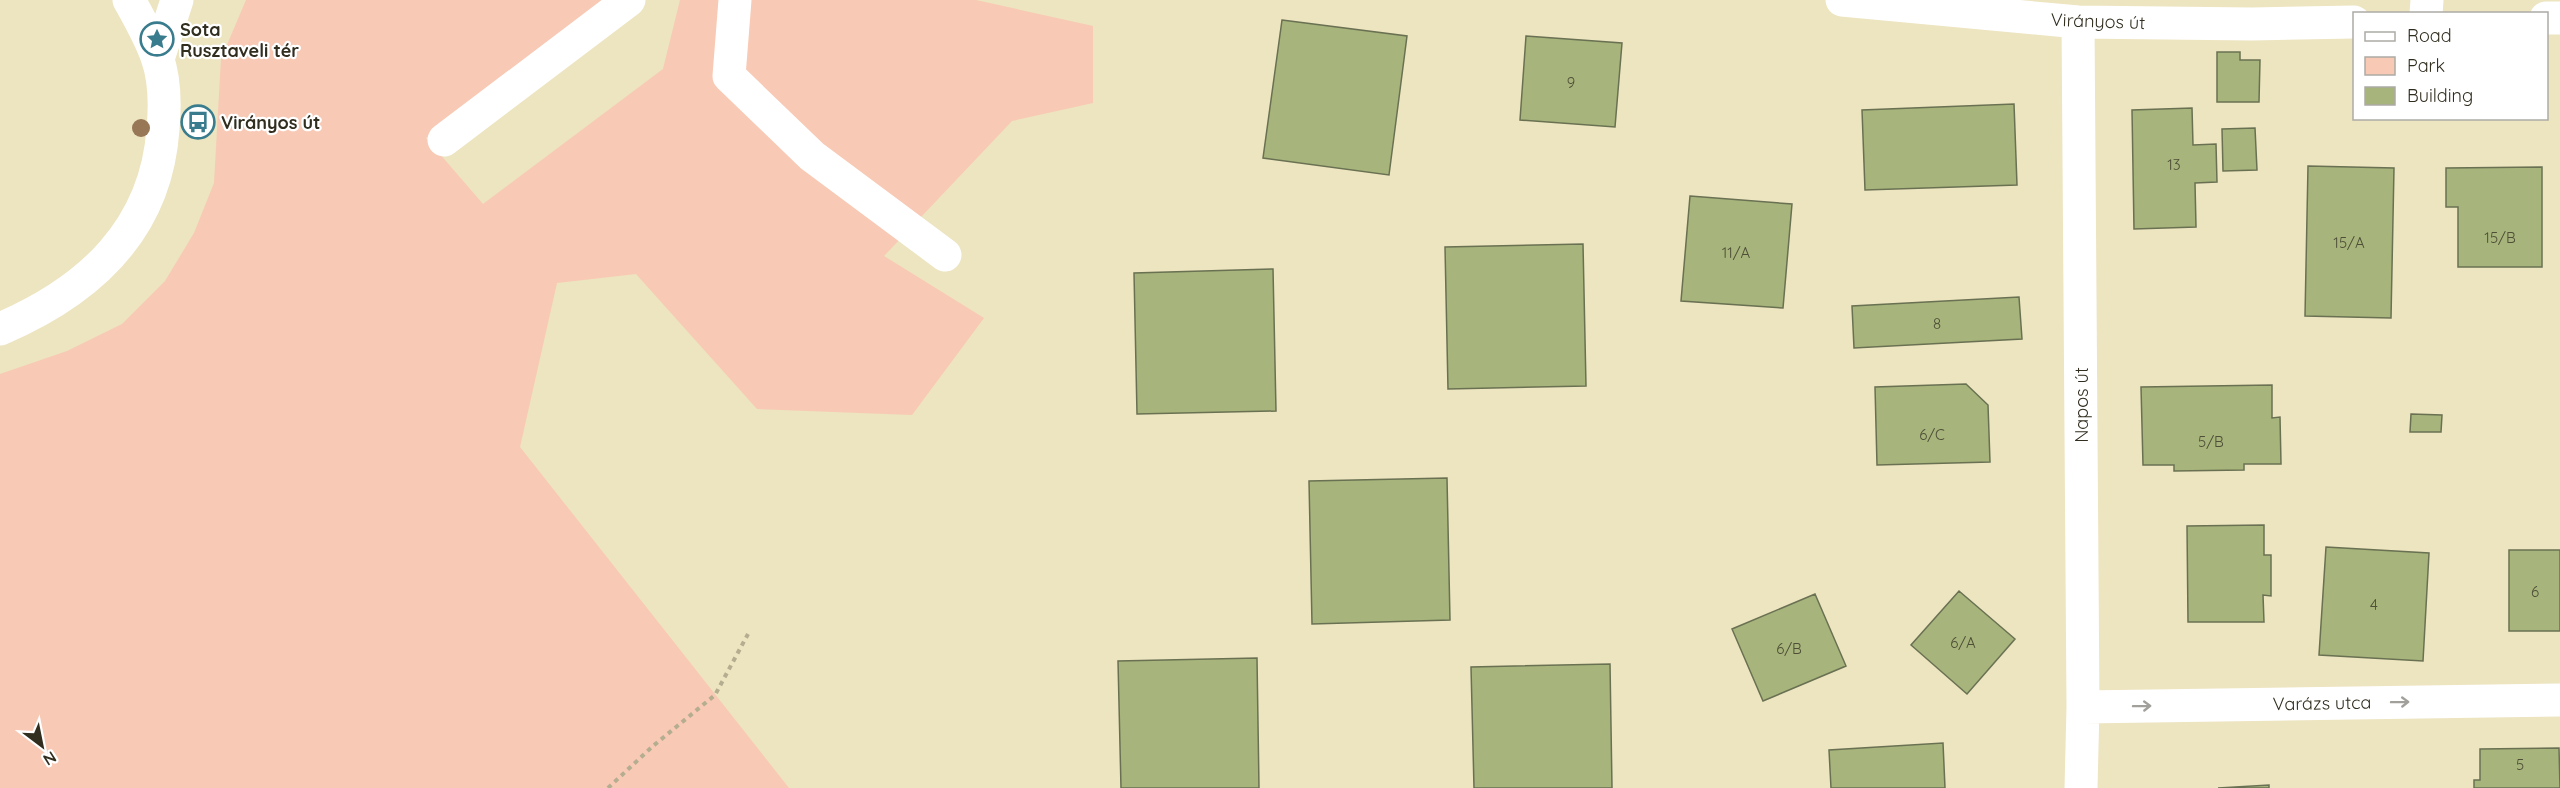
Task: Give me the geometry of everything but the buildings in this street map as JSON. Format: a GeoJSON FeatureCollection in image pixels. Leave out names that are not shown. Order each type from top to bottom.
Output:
{"type":"FeatureCollection","features":[{"type":"Feature","properties":{"kind":"street"},"geometry":{"type":"LineString","coordinates":[[0,329],[40,310],[78,284],[114,252],[132,230],[152,191],[162,146],[163,90],[158,59],[129,0]]}},
{"type":"Feature","properties":{"kind":"street"},"geometry":{"type":"LineString","coordinates":[[158,59],[177,0]]}},
{"type":"Feature","properties":{"kind":"street"},"geometry":{"type":"LineString","coordinates":[[444,140],[629,0]]}},
{"type":"Feature","properties":{"kind":"street"},"geometry":{"type":"LineString","coordinates":[[735,0],[729,76],[812,156],[945,255]]}},
{"type":"Feature","properties":{"kind":"street","name":"Virányos út"},"geometry":{"type":"LineString","coordinates":[[1842,0],[2078,22],[2252,24],[2353,21]]}},
{"type":"Feature","properties":{"kind":"street","name":"Napos út"},"geometry":{"type":"LineString","coordinates":[[2078,22],[2083,707],[2080,788]]}},
{"type":"Feature","properties":{"kind":"street","name":"Varázs utca"},"geometry":{"type":"LineString","coordinates":[[2083,707],[2560,700]]}},
{"type":"Feature","properties":{"kind":"path"},"geometry":{"type":"LineString","coordinates":[[608,788],[715,694],[748,634]]}},
{"type":"Feature","properties":{"kind":"green space"},"geometry":{"type":"Polygon","coordinates":[[[246,0],[610,0],[426,138],[483,204],[663,69],[680,0],[976,0],[1093,26],[1093,103],[1012,121],[884,256],[984,318],[912,415],[757,409],[636,274],[557,283],[520,447],[789,788],[0,788],[0,374],[67,351],[122,324],[165,281],[194,233],[214,183],[221,59],[246,0]]]}},
{"type":"Feature","properties":{"kind":"place","name":"Sota Rusztaveli tér"},"geometry":{"type":"Point","coordinates":[157,39]}},
{"type":"Feature","properties":{"kind":"place","name":"Virányos út"},"geometry":{"type":"Point","coordinates":[198,122]}}]}
